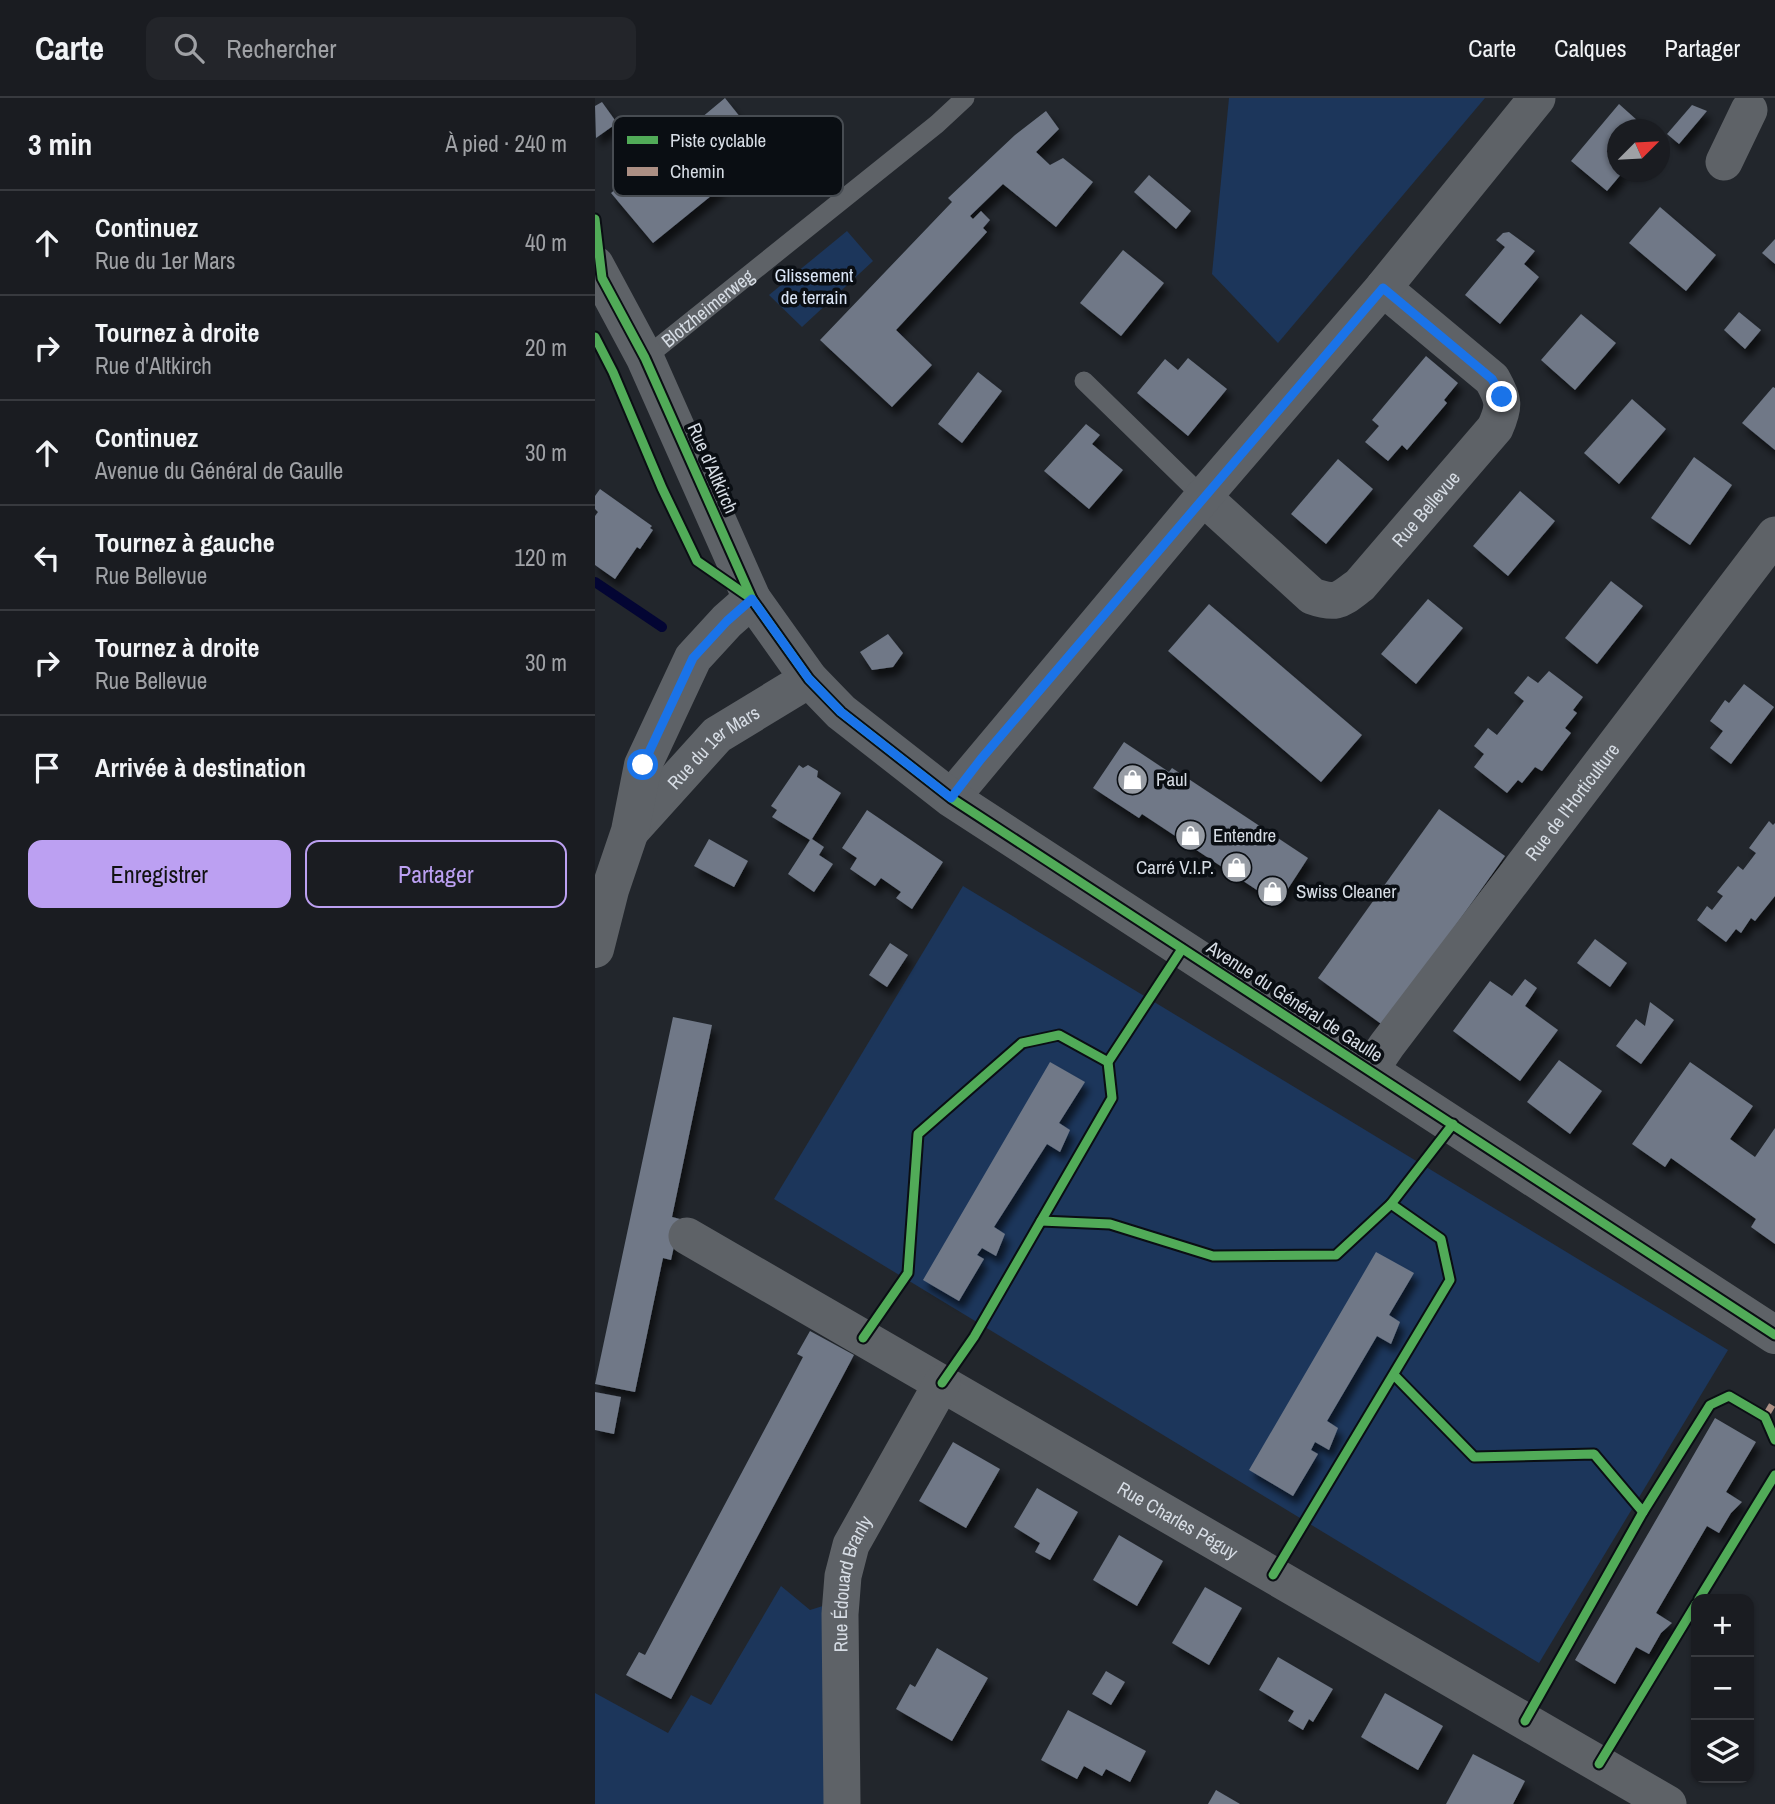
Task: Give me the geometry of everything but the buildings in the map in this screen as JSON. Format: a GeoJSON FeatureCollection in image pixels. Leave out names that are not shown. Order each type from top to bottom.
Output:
{"type":"FeatureCollection","features":[{"type":"Feature","properties":{"kind":"main road","name":"Rue d'Altkirch"},"geometry":{"type":"LineString","coordinates":[[595,265],[645,358],[752,599],[809,679]]}},
{"type":"Feature","properties":{"kind":"main road","name":"Rue du 1er Mars"},"geometry":{"type":"LineString","coordinates":[[595,949],[602,888],[630,831],[643,765],[693,658],[727,621],[752,599]]}},
{"type":"Feature","properties":{"kind":"main road","name":"Rue du 1er Mars"},"geometry":{"type":"LineString","coordinates":[[630,831],[717,735],[809,679]]}},
{"type":"Feature","properties":{"kind":"main road","name":"Avenue du Général de Gaulle"},"geometry":{"type":"LineString","coordinates":[[809,679],[841,712],[951,798],[1774,1331]]}},
{"type":"Feature","properties":{"kind":"street"},"geometry":{"type":"LineString","coordinates":[[951,798],[1203,497],[1383,288],[1537,98]]}},
{"type":"Feature","properties":{"kind":"street"},"geometry":{"type":"LineString","coordinates":[[1724,162],[1751,111]]}},
{"type":"Feature","properties":{"kind":"street","name":"Rue Bellevue"},"geometry":{"type":"LineString","coordinates":[[1203,497],[1312,596],[1329,602],[1344,597],[1360,585],[1495,428],[1502,413],[1502,397],[1492,379],[1383,288]]}},
{"type":"Feature","properties":{"kind":"street","name":"Rue de l'Horticulture"},"geometry":{"type":"LineString","coordinates":[[1370,1070],[1403,1022],[1775,535]]}},
{"type":"Feature","properties":{"kind":"street","name":"Rue Charles Péguy"},"geometry":{"type":"LineString","coordinates":[[687,1236],[1668,1804]]}},
{"type":"Feature","properties":{"kind":"street","name":"Rue Édouard Branly"},"geometry":{"type":"LineString","coordinates":[[842,1804],[840,1614],[843,1576],[851,1545],[942,1383]]}},
{"type":"Feature","properties":{"kind":"lane","name":"Blotzheimerweg"},"geometry":{"type":"LineString","coordinates":[[645,358],[905,150],[965,98]]}},
{"type":"Feature","properties":{"kind":"lane"},"geometry":{"type":"LineString","coordinates":[[1084,381],[1203,497]]}},
{"type":"Feature","properties":{"kind":"green space"},"geometry":{"type":"Polygon","coordinates":[[[1229,98],[1485,98],[1278,343],[1212,274],[1229,98]]]}},
{"type":"Feature","properties":{"kind":"green space","name":"Glissement de terrain"},"geometry":{"type":"Polygon","coordinates":[[[847,231],[873,261],[802,327],[769,295],[847,231]]]}},
{"type":"Feature","properties":{"kind":"green space"},"geometry":{"type":"Polygon","coordinates":[[[963,886],[1728,1350],[1539,1663],[774,1199],[963,886]]]}},
{"type":"Feature","properties":{"kind":"green space"},"geometry":{"type":"Polygon","coordinates":[[[781,1586],[810,1610],[826,1605],[824,1804],[595,1804],[595,1693],[668,1733],[691,1695],[711,1705],[781,1586]]]}},
{"type":"Feature","properties":{"kind":"waterway"},"geometry":{"type":"LineString","coordinates":[[595,582],[662,627]]}},
{"type":"Feature","properties":{"kind":"marked path"},"geometry":{"type":"LineString","coordinates":[[1765,1417],[1775,1400]]}},
{"type":"Feature","properties":{"kind":"cycle path"},"geometry":{"type":"LineString","coordinates":[[595,219],[602,278],[645,358],[752,599],[809,679],[841,712],[951,798],[1775,1335]]}},
{"type":"Feature","properties":{"kind":"cycle path"},"geometry":{"type":"LineString","coordinates":[[595,337],[697,561],[752,599]]}},
{"type":"Feature","properties":{"kind":"cycle path"},"geometry":{"type":"LineString","coordinates":[[942,1383],[974,1337],[1112,1098],[1108,1062],[1182,949]]}},
{"type":"Feature","properties":{"kind":"cycle path"},"geometry":{"type":"LineString","coordinates":[[863,1338],[908,1273],[918,1134],[1022,1043],[1059,1035],[1108,1062]]}},
{"type":"Feature","properties":{"kind":"cycle path"},"geometry":{"type":"LineString","coordinates":[[1273,1575],[1450,1280],[1441,1239],[1391,1204],[1453,1124]]}},
{"type":"Feature","properties":{"kind":"cycle path"},"geometry":{"type":"LineString","coordinates":[[1041,1221],[1110,1224],[1213,1256],[1336,1255],[1391,1204]]}},
{"type":"Feature","properties":{"kind":"cycle path"},"geometry":{"type":"LineString","coordinates":[[1394,1375],[1474,1457],[1594,1454],[1643,1512],[1710,1405],[1729,1396],[1765,1417],[1775,1440]]}},
{"type":"Feature","properties":{"kind":"cycle path"},"geometry":{"type":"LineString","coordinates":[[1702,1594],[1775,1475]]}},
{"type":"Feature","properties":{"kind":"cycle path"},"geometry":{"type":"LineString","coordinates":[[1525,1721],[1643,1512]]}},
{"type":"Feature","properties":{"kind":"cycle path"},"geometry":{"type":"LineString","coordinates":[[1599,1764],[1691,1612]]}},
{"type":"Feature","properties":{"kind":"place","name":"Paul"},"geometry":{"type":"Point","coordinates":[1133,779]}},
{"type":"Feature","properties":{"kind":"place","name":"Entendre"},"geometry":{"type":"Point","coordinates":[1190,835]}},
{"type":"Feature","properties":{"kind":"place","name":"Carré V.I.P."},"geometry":{"type":"Point","coordinates":[1237,867]}},
{"type":"Feature","properties":{"kind":"place","name":"Swiss Cleaner"},"geometry":{"type":"Point","coordinates":[1273,891]}},
{"type":"Feature","properties":{"kind":"route"},"geometry":{"type":"LineString","coordinates":[[643,765],[693,658],[727,621],[752,599],[809,679],[841,712],[951,798],[981,759],[1383,288],[1492,379],[1502,397]]}}]}
